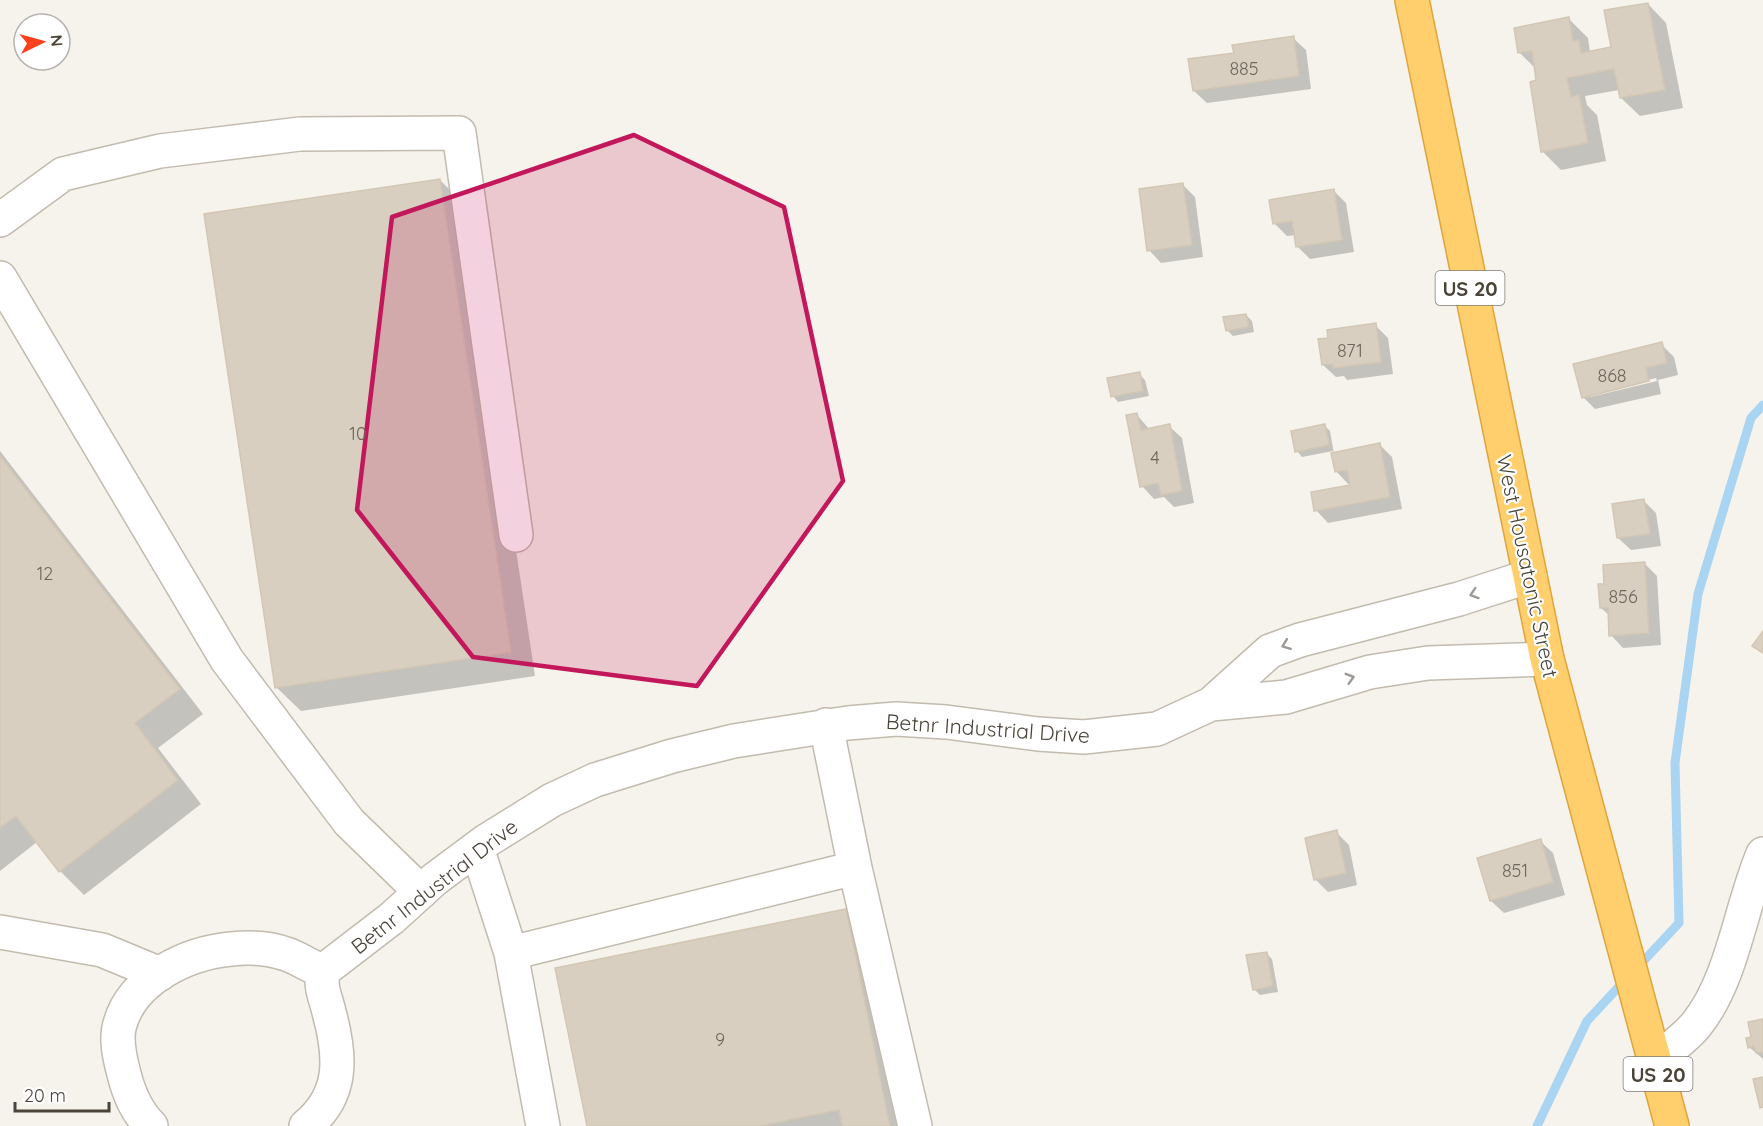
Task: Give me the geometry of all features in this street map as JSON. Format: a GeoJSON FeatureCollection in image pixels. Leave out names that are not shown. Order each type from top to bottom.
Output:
{"type":"FeatureCollection","features":[{"type":"Feature","properties":{"kind":"highway","name":"West Housatonic Street"},"geometry":{"type":"LineString","coordinates":[[1412,0],[1547,659],[1672,1126]]}},
{"type":"Feature","properties":{"kind":"street"},"geometry":{"type":"LineString","coordinates":[[0,220],[63,174],[160,151],[300,134],[459,133],[516,535]]}},
{"type":"Feature","properties":{"kind":"street"},"geometry":{"type":"LineString","coordinates":[[0,278],[227,660],[349,822],[421,892]]}},
{"type":"Feature","properties":{"kind":"street","name":"Betnr Industrial Drive"},"geometry":{"type":"LineString","coordinates":[[323,971],[477,848],[542,806],[595,780],[703,748],[826,725],[896,719],[1084,737],[1157,729],[1211,704],[1270,651],[1300,639],[1459,599],[1530,576]]}},
{"type":"Feature","properties":{"kind":"street","name":"Betnr Industrial Drive"},"geometry":{"type":"LineString","coordinates":[[1211,704],[1286,697],[1370,672],[1428,663],[1547,659]]}},
{"type":"Feature","properties":{"kind":"street"},"geometry":{"type":"LineString","coordinates":[[826,725],[855,868],[915,1126]]}},
{"type":"Feature","properties":{"kind":"street"},"geometry":{"type":"LineString","coordinates":[[477,848],[511,953],[543,1126]]}},
{"type":"Feature","properties":{"kind":"street"},"geometry":{"type":"LineString","coordinates":[[1655,1062],[1696,1025],[1721,984],[1744,906],[1763,854]]}},
{"type":"Feature","properties":{"kind":"street"},"geometry":{"type":"LineString","coordinates":[[511,953],[855,868]]}},
{"type":"Feature","properties":{"kind":"street"},"geometry":{"type":"LineString","coordinates":[[0,932],[102,950],[160,974]]}},
{"type":"Feature","properties":{"kind":"street"},"geometry":{"type":"LineString","coordinates":[[151,1126],[138,1111],[128,1088],[120,1051],[119,1026],[124,1013],[142,988],[167,968],[198,955],[249,948],[285,953],[323,971],[321,985],[335,1037],[336,1077],[332,1095],[323,1110],[306,1126]]}},
{"type":"Feature","properties":{"kind":"highlighted area"},"geometry":{"type":"Polygon","coordinates":[[[634,135],[784,207],[843,481],[697,686],[473,657],[357,510],[392,217],[634,135]]]}},
{"type":"Feature","properties":{"kind":"building"},"geometry":{"type":"Polygon","coordinates":[[[1648,3],[1665,90],[1620,98],[1614,69],[1567,78],[1571,97],[1579,95],[1588,143],[1541,152],[1530,82],[1536,80],[1532,51],[1518,53],[1514,28],[1569,17],[1573,41],[1579,40],[1581,53],[1611,47],[1604,10],[1648,3]]]}},
{"type":"Feature","properties":{"kind":"building"},"geometry":{"type":"Polygon","coordinates":[[[1294,36],[1299,76],[1193,91],[1188,59],[1234,53],[1232,45],[1294,36]]]}},
{"type":"Feature","properties":{"kind":"building"},"geometry":{"type":"Polygon","coordinates":[[[440,179],[511,652],[275,688],[204,214],[440,179]]]}},
{"type":"Feature","properties":{"kind":"building"},"geometry":{"type":"Polygon","coordinates":[[[1183,183],[1192,245],[1147,251],[1139,189],[1183,183]]]}},
{"type":"Feature","properties":{"kind":"building"},"geometry":{"type":"Polygon","coordinates":[[[1334,189],[1342,240],[1296,247],[1292,221],[1273,224],[1269,200],[1334,189]]]}},
{"type":"Feature","properties":{"kind":"building"},"geometry":{"type":"Polygon","coordinates":[[[1246,314],[1249,327],[1226,331],[1223,317],[1246,314]]]}},
{"type":"Feature","properties":{"kind":"building"},"geometry":{"type":"Polygon","coordinates":[[[1376,323],[1381,362],[1333,368],[1333,364],[1322,365],[1318,339],[1328,338],[1327,330],[1376,323]]]}},
{"type":"Feature","properties":{"kind":"building"},"geometry":{"type":"Polygon","coordinates":[[[1662,342],[1667,363],[1646,368],[1649,381],[1582,398],[1573,364],[1662,342]]]}},
{"type":"Feature","properties":{"kind":"building"},"geometry":{"type":"Polygon","coordinates":[[[1140,372],[1143,391],[1111,397],[1107,378],[1140,372]]]}},
{"type":"Feature","properties":{"kind":"building"},"geometry":{"type":"Polygon","coordinates":[[[1137,413],[1141,430],[1170,424],[1182,491],[1161,495],[1158,483],[1140,487],[1126,415],[1137,413]]]}},
{"type":"Feature","properties":{"kind":"building"},"geometry":{"type":"Polygon","coordinates":[[[1325,424],[1329,445],[1295,452],[1291,431],[1325,424]]]}},
{"type":"Feature","properties":{"kind":"building"},"geometry":{"type":"Polygon","coordinates":[[[1380,443],[1390,497],[1314,511],[1311,492],[1350,485],[1347,470],[1335,472],[1331,453],[1380,443]]]}},
{"type":"Feature","properties":{"kind":"building"},"geometry":{"type":"Polygon","coordinates":[[[0,456],[180,689],[135,723],[178,780],[59,872],[16,816],[0,828],[0,456]]]}},
{"type":"Feature","properties":{"kind":"building"},"geometry":{"type":"Polygon","coordinates":[[[1644,499],[1650,534],[1617,538],[1612,504],[1644,499]]]}},
{"type":"Feature","properties":{"kind":"building"},"geometry":{"type":"Polygon","coordinates":[[[1645,562],[1649,633],[1609,636],[1608,608],[1600,608],[1598,584],[1604,584],[1603,565],[1645,562]]]}},
{"type":"Feature","properties":{"kind":"building"},"geometry":{"type":"Polygon","coordinates":[[[1763,631],[1763,653],[1752,646],[1763,631]]]}},
{"type":"Feature","properties":{"kind":"building"},"geometry":{"type":"Polygon","coordinates":[[[1337,830],[1346,873],[1314,880],[1305,838],[1337,830]]]}},
{"type":"Feature","properties":{"kind":"building"},"geometry":{"type":"Polygon","coordinates":[[[1541,839],[1553,882],[1490,901],[1477,858],[1541,839]]]}},
{"type":"Feature","properties":{"kind":"building"},"geometry":{"type":"Polygon","coordinates":[[[846,909],[890,1126],[842,1126],[839,1110],[759,1126],[587,1126],[555,968],[846,909]]]}},
{"type":"Feature","properties":{"kind":"building"},"geometry":{"type":"Polygon","coordinates":[[[1267,952],[1273,986],[1253,990],[1246,955],[1267,952]]]}},
{"type":"Feature","properties":{"kind":"building"},"geometry":{"type":"Polygon","coordinates":[[[1763,1019],[1763,1052],[1756,1053],[1754,1046],[1748,1048],[1746,1038],[1751,1037],[1748,1022],[1763,1019]]]}},
{"type":"Feature","properties":{"kind":"building"},"geometry":{"type":"Polygon","coordinates":[[[1763,1077],[1763,1107],[1760,1108],[1753,1079],[1763,1077]]]}},
{"type":"Feature","properties":{"kind":"waterway"},"geometry":{"type":"LineString","coordinates":[[1636,969],[1679,923],[1675,763],[1698,594],[1751,418],[1763,405]]}},
{"type":"Feature","properties":{"kind":"waterway"},"geometry":{"type":"LineString","coordinates":[[1537,1126],[1587,1021],[1626,979]]}}]}
